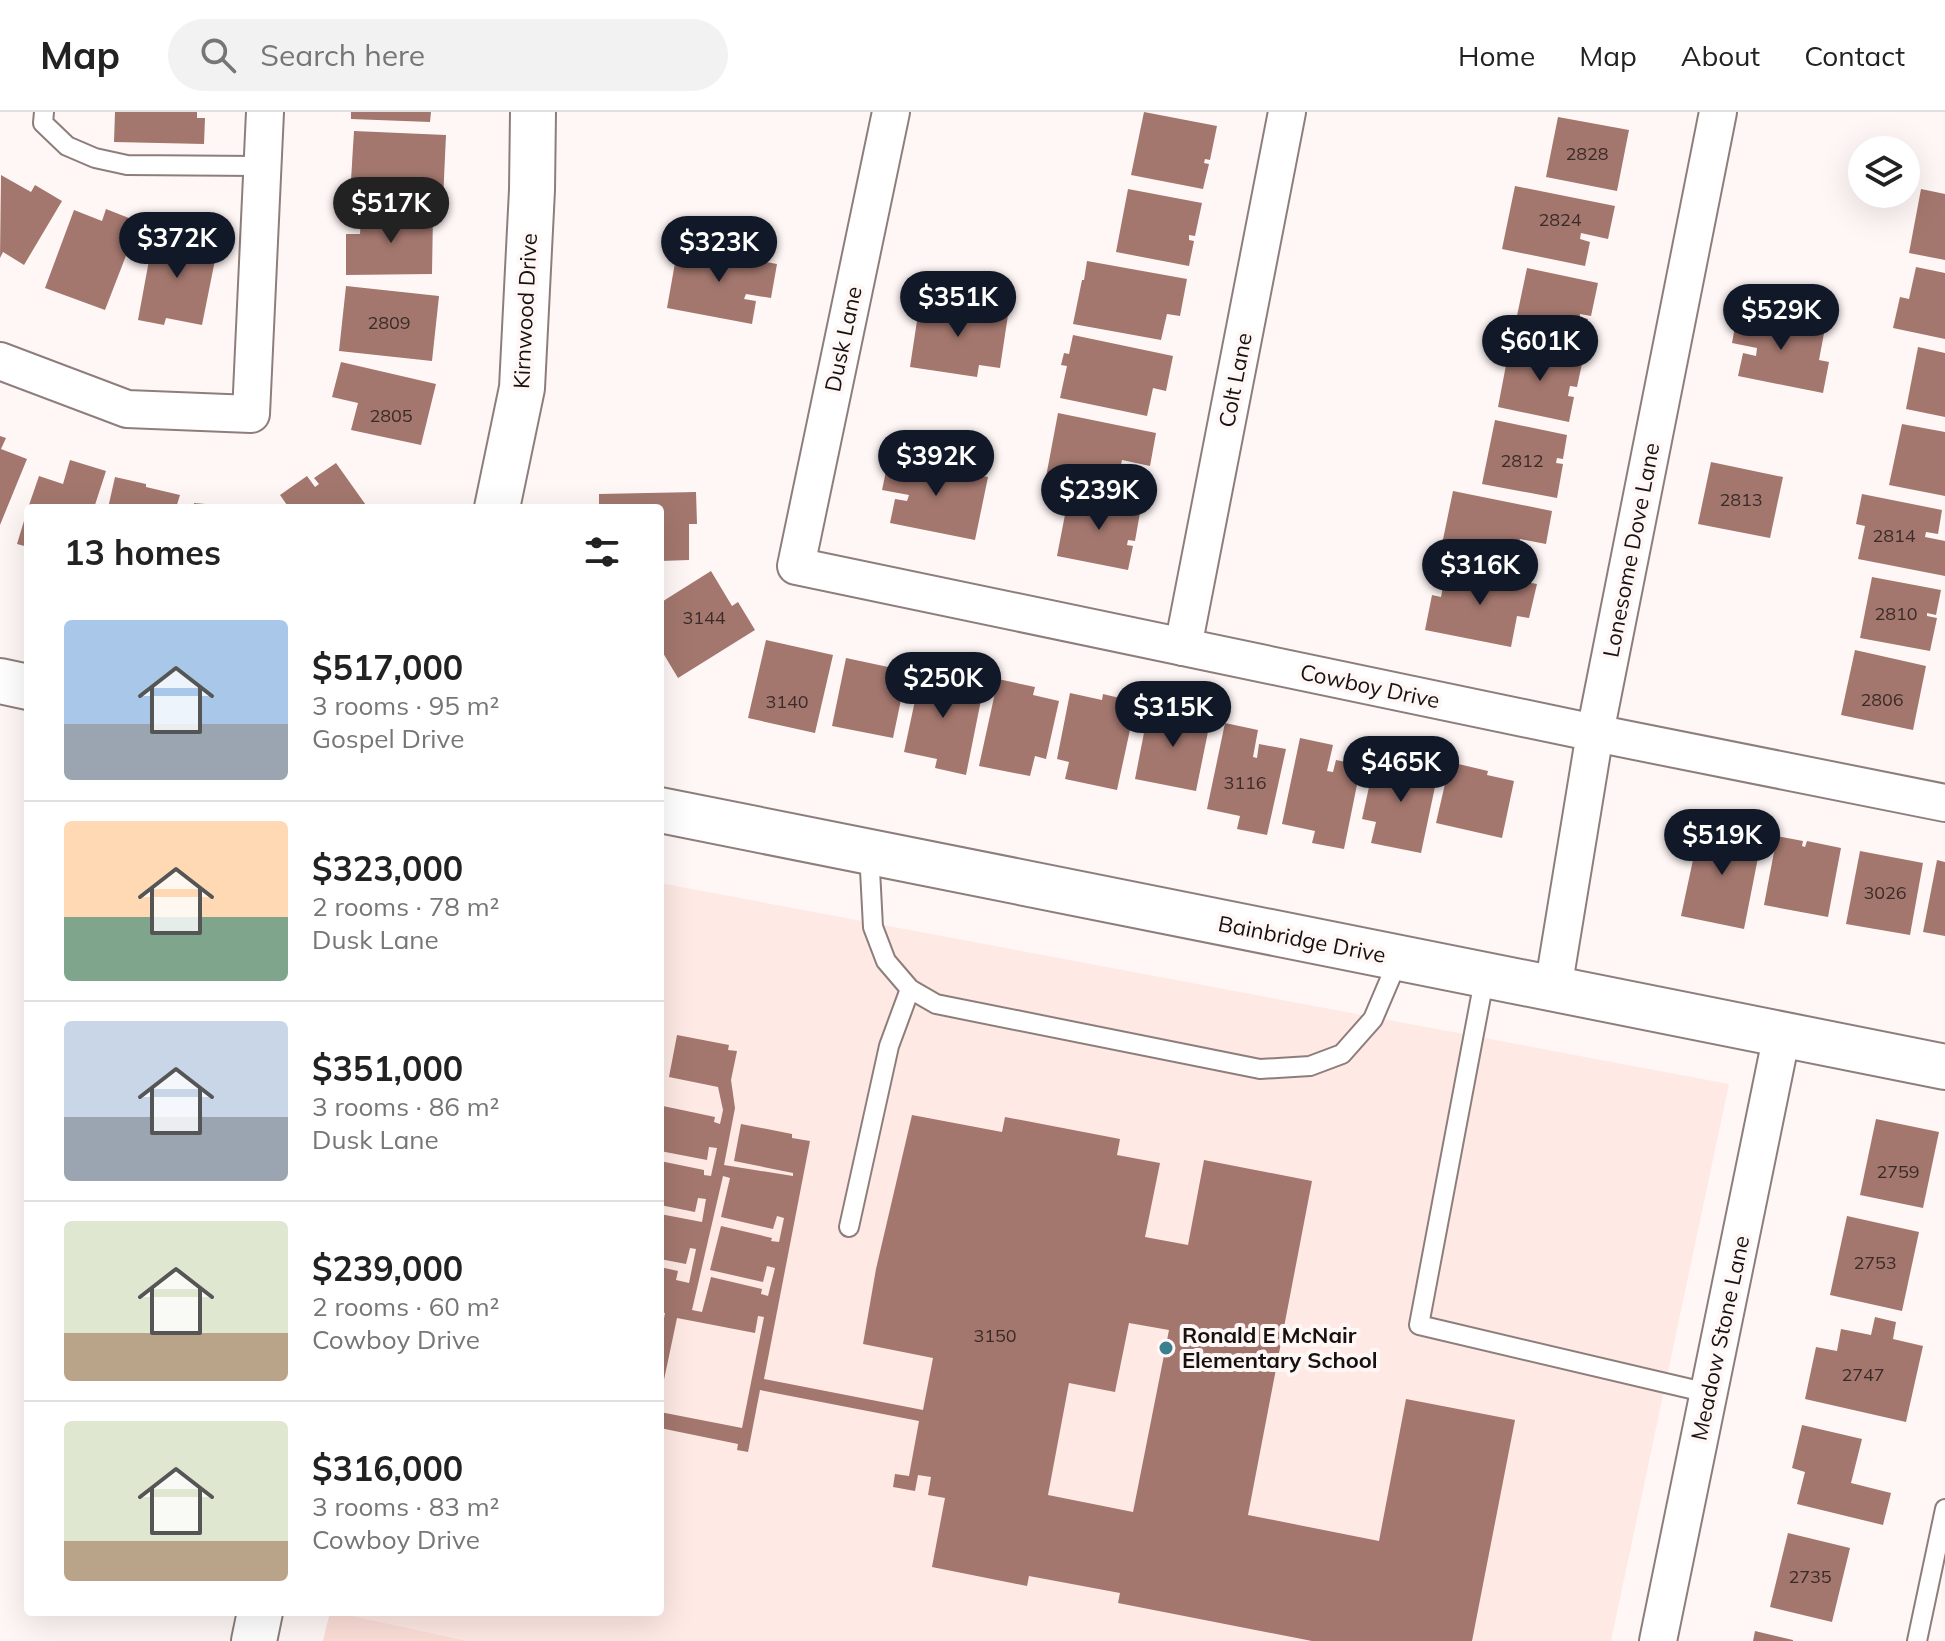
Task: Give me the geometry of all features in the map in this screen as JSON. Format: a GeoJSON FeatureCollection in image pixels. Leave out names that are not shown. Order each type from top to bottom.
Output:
{"type":"FeatureCollection","features":[{"type":"Feature","properties":{"kind":"street"},"geometry":{"type":"LineString","coordinates":[[0,361],[127,409],[251,414],[265,112]]}},
{"type":"Feature","properties":{"kind":"street","name":"Kirnwood Drive"},"geometry":{"type":"LineString","coordinates":[[498,504],[522,388],[533,112]]}},
{"type":"Feature","properties":{"kind":"street","name":"Dusk Lane"},"geometry":{"type":"LineString","coordinates":[[796,566],[891,112]]}},
{"type":"Feature","properties":{"kind":"street","name":"Colt Lane"},"geometry":{"type":"LineString","coordinates":[[1183,647],[1287,112]]}},
{"type":"Feature","properties":{"kind":"street","name":"Lonesome Dove Lane"},"geometry":{"type":"LineString","coordinates":[[1553,989],[1595,733],[1718,112]]}},
{"type":"Feature","properties":{"kind":"street","name":"Cowboy Drive"},"geometry":{"type":"LineString","coordinates":[[796,566],[1945,803]]}},
{"type":"Feature","properties":{"kind":"street"},"geometry":{"type":"LineString","coordinates":[[0,681],[24,686]]}},
{"type":"Feature","properties":{"kind":"street","name":"Bainbridge Drive"},"geometry":{"type":"LineString","coordinates":[[664,811],[1945,1067]]}},
{"type":"Feature","properties":{"kind":"street","name":"Meadow Stone Lane"},"geometry":{"type":"LineString","coordinates":[[1658,1641],[1782,1034]]}},
{"type":"Feature","properties":{"kind":"street"},"geometry":{"type":"LineString","coordinates":[[254,1641],[259,1616]]}},
{"type":"Feature","properties":{"kind":"lane"},"geometry":{"type":"LineString","coordinates":[[39,116],[67,146],[95,158],[127,165],[263,166]]}},
{"type":"Feature","properties":{"kind":"lane"},"geometry":{"type":"LineString","coordinates":[[869,851],[873,927],[886,961],[910,989],[936,1004],[1260,1069],[1310,1066],[1342,1054],[1373,1019],[1399,958]]}},
{"type":"Feature","properties":{"kind":"lane"},"geometry":{"type":"LineString","coordinates":[[1485,975],[1419,1325],[1708,1393]]}},
{"type":"Feature","properties":{"kind":"lane"},"geometry":{"type":"LineString","coordinates":[[849,1227],[889,1046],[910,989]]}},
{"type":"Feature","properties":{"kind":"lane"},"geometry":{"type":"LineString","coordinates":[[1917,1641],[1945,1509]]}},
{"type":"Feature","properties":{"kind":"shaded area","name":"Ronald E McNair Elementary School"},"geometry":{"type":"Polygon","coordinates":[[[664,884],[1729,1084],[1611,1641],[468,1641],[352,1616],[664,1616],[664,884]]]}},
{"type":"Feature","properties":{"kind":"shaded area"},"geometry":{"type":"Polygon","coordinates":[[[329,1616],[352,1616],[468,1641],[323,1641],[329,1616]]]}},
{"type":"Feature","properties":{"kind":"building"},"geometry":{"type":"Polygon","coordinates":[[[115,112],[197,112],[197,118],[205,118],[204,144],[114,142],[115,112]]]}},
{"type":"Feature","properties":{"kind":"building"},"geometry":{"type":"Polygon","coordinates":[[[351,112],[431,112],[430,122],[351,119],[351,112]]]}},
{"type":"Feature","properties":{"kind":"building"},"geometry":{"type":"Polygon","coordinates":[[[1144,112],[1217,126],[1210,160],[1205,159],[1204,163],[1209,164],[1203,189],[1131,175],[1144,112]]]}},
{"type":"Feature","properties":{"kind":"building"},"geometry":{"type":"Polygon","coordinates":[[[1558,117],[1629,130],[1617,191],[1546,177],[1558,117]]]}},
{"type":"Feature","properties":{"kind":"building"},"geometry":{"type":"Polygon","coordinates":[[[354,131],[446,135],[443,200],[350,196],[354,131]]]}},
{"type":"Feature","properties":{"kind":"building"},"geometry":{"type":"Polygon","coordinates":[[[1,175],[31,192],[35,185],[62,201],[24,265],[3,252],[0,258],[1,175]]]}},
{"type":"Feature","properties":{"kind":"building"},"geometry":{"type":"Polygon","coordinates":[[[1515,186],[1615,206],[1608,239],[1581,233],[1580,239],[1590,242],[1585,266],[1502,249],[1515,186]]]}},
{"type":"Feature","properties":{"kind":"building"},"geometry":{"type":"Polygon","coordinates":[[[1128,189],[1202,203],[1195,236],[1189,235],[1189,240],[1194,241],[1189,266],[1116,252],[1128,189]]]}},
{"type":"Feature","properties":{"kind":"building"},"geometry":{"type":"Polygon","coordinates":[[[1921,189],[1945,194],[1945,260],[1909,253],[1917,208],[1920,208],[1921,189]]]}},
{"type":"Feature","properties":{"kind":"building"},"geometry":{"type":"Polygon","coordinates":[[[106,209],[139,222],[105,310],[45,288],[74,210],[102,221],[106,209]]]}},
{"type":"Feature","properties":{"kind":"building"},"geometry":{"type":"Polygon","coordinates":[[[361,214],[433,214],[432,274],[346,275],[346,234],[360,234],[361,214]]]}},
{"type":"Feature","properties":{"kind":"building"},"geometry":{"type":"Polygon","coordinates":[[[154,233],[218,245],[202,325],[166,318],[164,325],[138,320],[154,233]]]}},
{"type":"Feature","properties":{"kind":"building"},"geometry":{"type":"Polygon","coordinates":[[[678,246],[777,264],[771,298],[746,294],[744,299],[756,301],[752,324],[667,308],[678,246]]]}},
{"type":"Feature","properties":{"kind":"building"},"geometry":{"type":"Polygon","coordinates":[[[1087,261],[1187,279],[1180,316],[1167,314],[1161,340],[1073,324],[1087,261]]]}},
{"type":"Feature","properties":{"kind":"building"},"geometry":{"type":"Polygon","coordinates":[[[1916,267],[1945,273],[1945,339],[1893,328],[1900,297],[1909,299],[1916,267]]]}},
{"type":"Feature","properties":{"kind":"building"},"geometry":{"type":"Polygon","coordinates":[[[1527,268],[1598,283],[1591,316],[1580,314],[1580,317],[1588,319],[1583,344],[1514,330],[1527,268]]]}},
{"type":"Feature","properties":{"kind":"building"},"geometry":{"type":"Polygon","coordinates":[[[346,286],[439,296],[432,361],[339,351],[346,286]]]}},
{"type":"Feature","properties":{"kind":"building"},"geometry":{"type":"Polygon","coordinates":[[[920,301],[1008,315],[1000,368],[979,365],[977,377],[910,367],[920,301]]]}},
{"type":"Feature","properties":{"kind":"building"},"geometry":{"type":"Polygon","coordinates":[[[1738,310],[1825,328],[1819,360],[1829,362],[1823,393],[1738,376],[1743,353],[1756,356],[1757,348],[1732,343],[1738,310]]]}},
{"type":"Feature","properties":{"kind":"building"},"geometry":{"type":"Polygon","coordinates":[[[1073,335],[1173,356],[1166,391],[1153,388],[1147,416],[1060,398],[1067,366],[1061,365],[1064,353],[1069,354],[1073,335]]]}},
{"type":"Feature","properties":{"kind":"building"},"geometry":{"type":"Polygon","coordinates":[[[1510,344],[1583,359],[1577,387],[1570,386],[1568,396],[1574,397],[1569,422],[1498,407],[1510,344]]]}},
{"type":"Feature","properties":{"kind":"building"},"geometry":{"type":"Polygon","coordinates":[[[1918,347],[1945,353],[1945,417],[1906,409],[1918,347]]]}},
{"type":"Feature","properties":{"kind":"building"},"geometry":{"type":"Polygon","coordinates":[[[341,362],[436,384],[421,445],[351,430],[358,403],[332,397],[341,362]]]}},
{"type":"Feature","properties":{"kind":"building"},"geometry":{"type":"Polygon","coordinates":[[[1058,413],[1156,433],[1150,466],[1122,460],[1121,465],[1132,467],[1127,493],[1046,477],[1058,413]]]}},
{"type":"Feature","properties":{"kind":"building"},"geometry":{"type":"Polygon","coordinates":[[[1495,420],[1567,435],[1563,459],[1557,458],[1556,463],[1563,464],[1557,498],[1482,484],[1495,420]]]}},
{"type":"Feature","properties":{"kind":"building"},"geometry":{"type":"Polygon","coordinates":[[[1902,424],[1945,432],[1945,496],[1889,485],[1902,424]]]}},
{"type":"Feature","properties":{"kind":"building"},"geometry":{"type":"Polygon","coordinates":[[[0,436],[6,438],[1,449],[27,459],[0,525],[0,436]]]}},
{"type":"Feature","properties":{"kind":"building"},"geometry":{"type":"Polygon","coordinates":[[[889,457],[988,477],[975,540],[890,523],[895,499],[907,501],[909,495],[882,490],[889,457]]]}},
{"type":"Feature","properties":{"kind":"building"},"geometry":{"type":"Polygon","coordinates":[[[70,460],[106,471],[95,504],[29,504],[39,476],[63,484],[70,460]]]}},
{"type":"Feature","properties":{"kind":"building"},"geometry":{"type":"Polygon","coordinates":[[[1711,462],[1783,477],[1770,538],[1698,524],[1711,462]]]}},
{"type":"Feature","properties":{"kind":"building"},"geometry":{"type":"Polygon","coordinates":[[[336,463],[365,504],[286,504],[280,495],[307,476],[315,487],[319,484],[314,478],[336,463]]]}},
{"type":"Feature","properties":{"kind":"building"},"geometry":{"type":"Polygon","coordinates":[[[115,477],[180,495],[177,504],[109,504],[115,477]]]}},
{"type":"Feature","properties":{"kind":"building"},"geometry":{"type":"Polygon","coordinates":[[[1453,491],[1552,511],[1546,544],[1520,539],[1519,544],[1528,546],[1523,571],[1440,554],[1453,491]]]}},
{"type":"Feature","properties":{"kind":"building"},"geometry":{"type":"Polygon","coordinates":[[[696,492],[697,524],[689,524],[689,560],[664,561],[664,504],[599,504],[599,494],[696,492]]]}},
{"type":"Feature","properties":{"kind":"building"},"geometry":{"type":"Polygon","coordinates":[[[1069,494],[1141,507],[1135,541],[1128,540],[1127,545],[1133,546],[1128,570],[1057,556],[1069,494]]]}},
{"type":"Feature","properties":{"kind":"building"},"geometry":{"type":"Polygon","coordinates":[[[1862,494],[1942,510],[1938,534],[1926,532],[1925,537],[1945,541],[1945,576],[1858,559],[1865,526],[1856,524],[1862,494]]]}},
{"type":"Feature","properties":{"kind":"building"},"geometry":{"type":"Polygon","coordinates":[[[24,521],[24,546],[17,544],[24,521]]]}},
{"type":"Feature","properties":{"kind":"building"},"geometry":{"type":"Polygon","coordinates":[[[1447,567],[1537,584],[1529,618],[1517,616],[1511,647],[1425,630],[1432,595],[1441,597],[1447,567]]]}},
{"type":"Feature","properties":{"kind":"building"},"geometry":{"type":"Polygon","coordinates":[[[711,571],[732,606],[738,602],[755,630],[678,678],[664,655],[664,600],[711,571]]]}},
{"type":"Feature","properties":{"kind":"building"},"geometry":{"type":"Polygon","coordinates":[[[1872,577],[1941,590],[1936,615],[1927,613],[1927,616],[1937,618],[1930,651],[1860,638],[1872,577]]]}},
{"type":"Feature","properties":{"kind":"building"},"geometry":{"type":"Polygon","coordinates":[[[766,640],[833,655],[815,733],[748,718],[766,640]]]}},
{"type":"Feature","properties":{"kind":"building"},"geometry":{"type":"Polygon","coordinates":[[[1855,650],[1926,666],[1913,730],[1841,715],[1855,650]]]}},
{"type":"Feature","properties":{"kind":"building"},"geometry":{"type":"Polygon","coordinates":[[[846,658],[907,671],[893,738],[832,726],[846,658]]]}},
{"type":"Feature","properties":{"kind":"building"},"geometry":{"type":"Polygon","coordinates":[[[923,663],[956,670],[950,697],[956,699],[959,685],[983,690],[966,775],[935,768],[937,759],[904,752],[923,663]]]}},
{"type":"Feature","properties":{"kind":"building"},"geometry":{"type":"Polygon","coordinates":[[[998,679],[1035,687],[1033,695],[1059,701],[1046,759],[1035,756],[1030,776],[979,766],[998,679]]]}},
{"type":"Feature","properties":{"kind":"building"},"geometry":{"type":"Polygon","coordinates":[[[1070,693],[1102,700],[1103,694],[1136,702],[1117,790],[1065,779],[1069,762],[1057,759],[1070,693]]]}},
{"type":"Feature","properties":{"kind":"building"},"geometry":{"type":"Polygon","coordinates":[[[1149,707],[1173,712],[1170,723],[1175,724],[1177,710],[1211,717],[1196,791],[1135,779],[1149,707]]]}},
{"type":"Feature","properties":{"kind":"building"},"geometry":{"type":"Polygon","coordinates":[[[1225,723],[1258,730],[1253,757],[1257,758],[1259,744],[1286,749],[1267,835],[1237,829],[1240,816],[1207,809],[1225,723]]]}},
{"type":"Feature","properties":{"kind":"building"},"geometry":{"type":"Polygon","coordinates":[[[1300,738],[1333,745],[1327,771],[1333,772],[1336,760],[1361,765],[1344,849],[1312,843],[1315,831],[1282,824],[1300,738]]]}},
{"type":"Feature","properties":{"kind":"building"},"geometry":{"type":"Polygon","coordinates":[[[1401,760],[1439,768],[1421,853],[1371,843],[1376,822],[1362,819],[1374,764],[1399,769],[1401,760]]]}},
{"type":"Feature","properties":{"kind":"building"},"geometry":{"type":"Polygon","coordinates":[[[1450,762],[1514,781],[1502,838],[1436,823],[1450,762]]]}},
{"type":"Feature","properties":{"kind":"building"},"geometry":{"type":"Polygon","coordinates":[[[1700,827],[1733,834],[1732,837],[1740,839],[1742,828],[1763,832],[1744,929],[1681,916],[1700,827]]]}},
{"type":"Feature","properties":{"kind":"building"},"geometry":{"type":"Polygon","coordinates":[[[1777,836],[1803,841],[1802,846],[1805,847],[1807,841],[1841,848],[1828,917],[1764,905],[1777,836]]]}},
{"type":"Feature","properties":{"kind":"building"},"geometry":{"type":"Polygon","coordinates":[[[1860,851],[1923,863],[1910,935],[1846,924],[1860,851]]]}},
{"type":"Feature","properties":{"kind":"building"},"geometry":{"type":"Polygon","coordinates":[[[1937,860],[1945,862],[1945,936],[1923,932],[1937,860]]]}},
{"type":"Feature","properties":{"kind":"building"},"geometry":{"type":"Polygon","coordinates":[[[677,1035],[729,1045],[728,1050],[737,1051],[731,1080],[735,1108],[724,1165],[793,1176],[793,1173],[734,1161],[741,1124],[792,1134],[792,1138],[810,1141],[764,1379],[923,1410],[933,1358],[863,1344],[876,1269],[912,1115],[1002,1132],[1005,1117],[1120,1139],[1117,1155],[1160,1163],[1145,1237],[1188,1245],[1204,1160],[1312,1181],[1248,1515],[1379,1541],[1406,1399],[1515,1420],[1472,1641],[1312,1641],[1118,1603],[1120,1593],[1029,1576],[1027,1586],[932,1567],[945,1498],[928,1495],[931,1477],[918,1475],[915,1491],[893,1487],[895,1474],[909,1476],[919,1421],[760,1390],[748,1452],[737,1450],[738,1444],[664,1429],[664,1413],[742,1428],[764,1317],[758,1316],[755,1333],[677,1318],[664,1380],[664,1268],[678,1271],[676,1280],[689,1283],[696,1249],[690,1248],[686,1264],[664,1260],[664,1215],[702,1222],[706,1199],[698,1198],[695,1212],[664,1206],[664,1162],[704,1170],[704,1175],[711,1176],[717,1148],[709,1147],[707,1160],[664,1152],[664,1106],[715,1117],[714,1122],[720,1124],[723,1110],[718,1087],[669,1077],[677,1035]],[[723,1176],[692,1310],[702,1312],[711,1277],[762,1289],[761,1294],[768,1296],[775,1268],[767,1266],[763,1282],[710,1270],[721,1226],[779,1242],[784,1218],[777,1216],[773,1229],[721,1217],[730,1178],[723,1176]],[[1129,1323],[1115,1392],[1069,1383],[1048,1495],[1133,1512],[1169,1330],[1129,1323]]]}},
{"type":"Feature","properties":{"kind":"building"},"geometry":{"type":"Polygon","coordinates":[[[1876,1119],[1939,1132],[1923,1208],[1860,1195],[1876,1119]]]}},
{"type":"Feature","properties":{"kind":"building"},"geometry":{"type":"Polygon","coordinates":[[[1847,1216],[1919,1232],[1902,1311],[1830,1295],[1847,1216]]]}},
{"type":"Feature","properties":{"kind":"building"},"geometry":{"type":"Polygon","coordinates":[[[1875,1317],[1896,1322],[1893,1339],[1923,1346],[1906,1422],[1805,1399],[1816,1347],[1837,1351],[1841,1329],[1871,1335],[1875,1317]]]}},
{"type":"Feature","properties":{"kind":"building"},"geometry":{"type":"Polygon","coordinates":[[[1802,1425],[1862,1439],[1851,1483],[1891,1493],[1883,1525],[1797,1504],[1805,1472],[1792,1468],[1802,1425]]]}},
{"type":"Feature","properties":{"kind":"building"},"geometry":{"type":"Polygon","coordinates":[[[1788,1533],[1850,1548],[1832,1622],[1770,1607],[1788,1533]]]}},
{"type":"Feature","properties":{"kind":"building"},"geometry":{"type":"Polygon","coordinates":[[[1755,1631],[1793,1640],[1793,1641],[1753,1641],[1755,1631]]]}},
{"type":"Feature","properties":{"kind":"place","name":"Ronald E McNair Elementary School"},"geometry":{"type":"Point","coordinates":[1166,1348]}}]}
